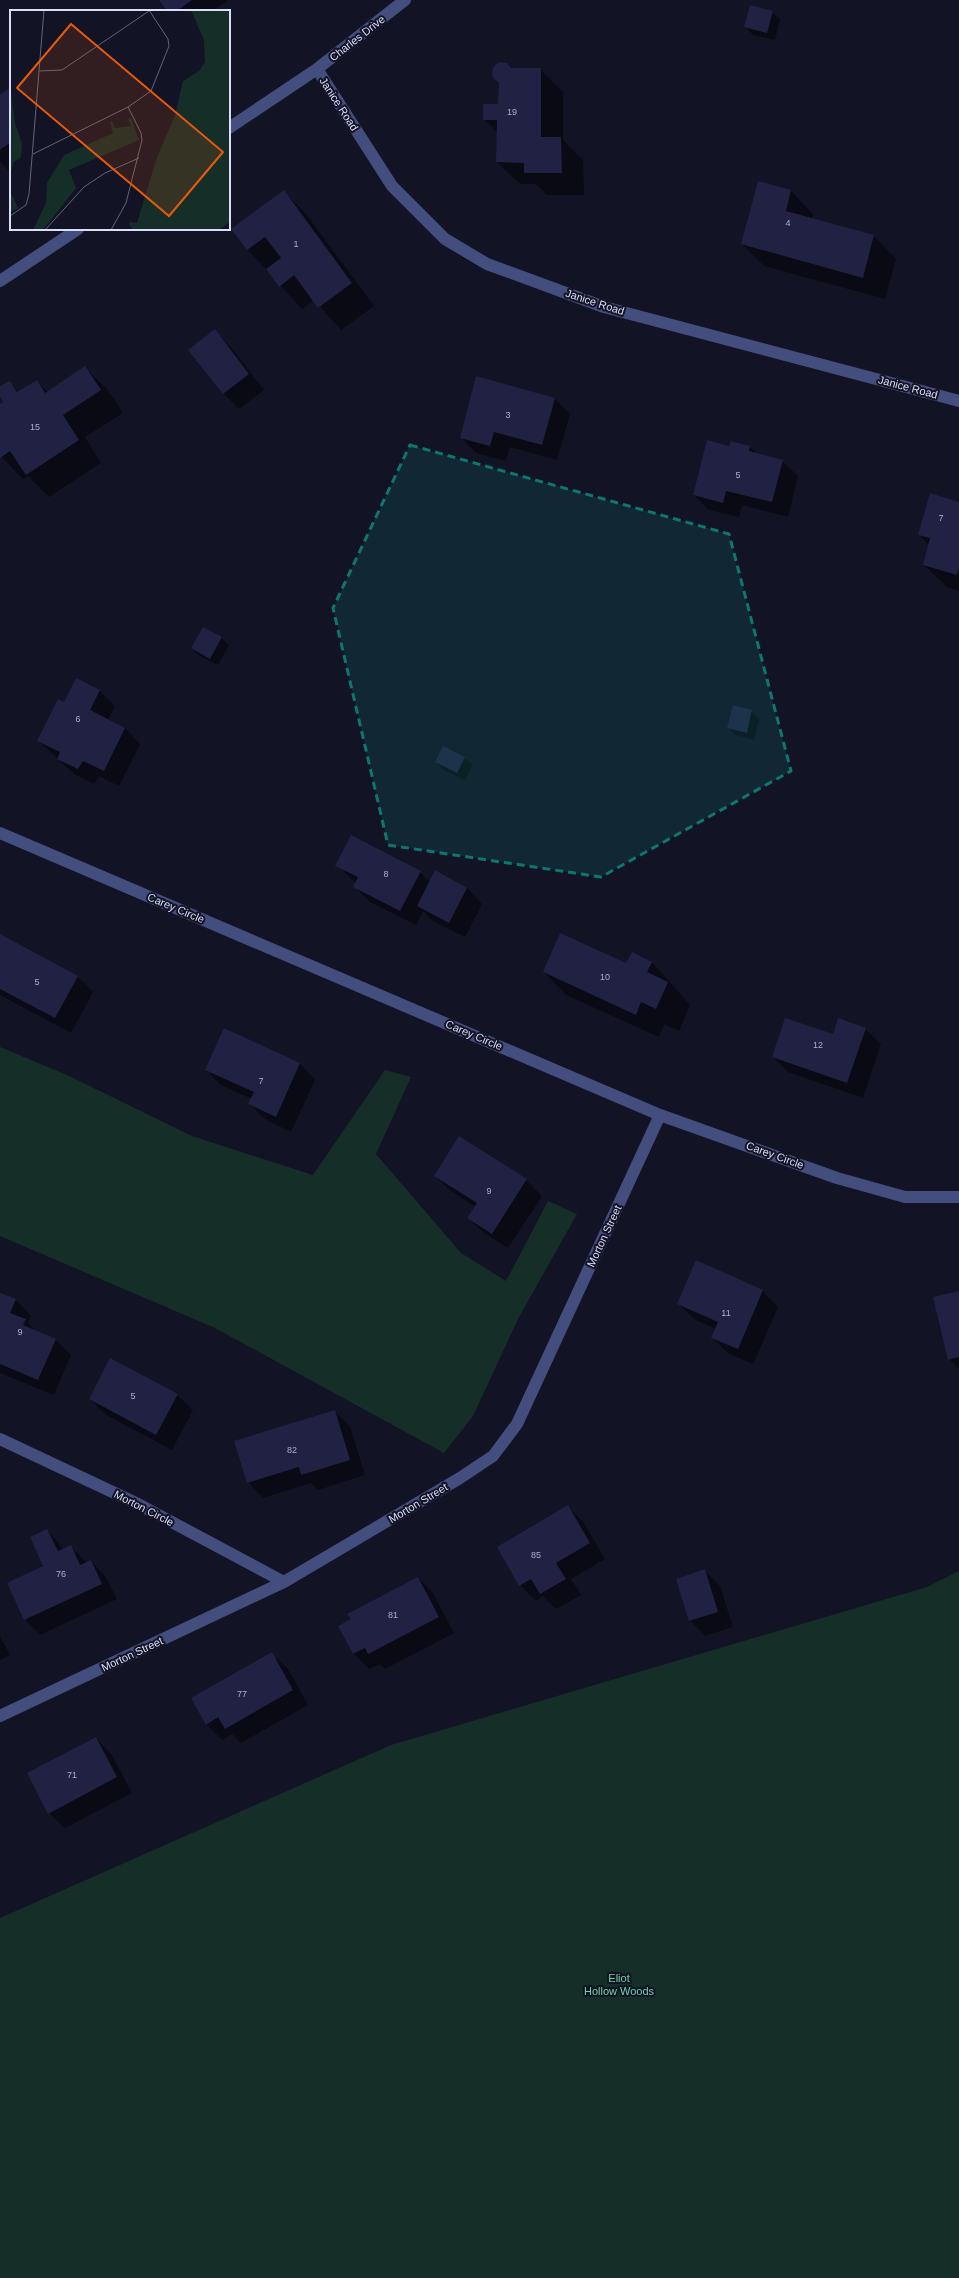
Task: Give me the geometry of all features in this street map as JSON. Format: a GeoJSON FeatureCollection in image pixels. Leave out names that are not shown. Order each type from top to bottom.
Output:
{"type":"FeatureCollection","features":[{"type":"Feature","properties":{"kind":"street","name":"Charles Drive"},"geometry":{"type":"LineString","coordinates":[[230,127],[317,70],[405,0]]}},
{"type":"Feature","properties":{"kind":"street","name":"Janice Road"},"geometry":{"type":"LineString","coordinates":[[317,70],[392,186],[445,240],[487,264],[604,307],[959,401]]}},
{"type":"Feature","properties":{"kind":"street"},"geometry":{"type":"LineString","coordinates":[[0,281],[76,230]]}},
{"type":"Feature","properties":{"kind":"street","name":"Carey Circle"},"geometry":{"type":"LineString","coordinates":[[0,833],[660,1114],[837,1178],[905,1197],[959,1197]]}},
{"type":"Feature","properties":{"kind":"street","name":"Morton Street"},"geometry":{"type":"LineString","coordinates":[[0,1716],[284,1582],[460,1478],[493,1456],[518,1424],[660,1114]]}},
{"type":"Feature","properties":{"kind":"street","name":"Morton Circle"},"geometry":{"type":"LineString","coordinates":[[0,1439],[138,1504],[284,1582]]}},
{"type":"Feature","properties":{"kind":"highlighted area"},"geometry":{"type":"Polygon","coordinates":[[[410,445],[729,534],[791,771],[601,877],[388,845],[333,608],[410,445]]]}},
{"type":"Feature","properties":{"kind":"green space"},"geometry":{"type":"Polygon","coordinates":[[[0,1047],[67,1075],[192,1136],[313,1175],[385,1070],[411,1077],[376,1154],[461,1253],[506,1281],[548,1201],[577,1214],[518,1319],[473,1416],[444,1453],[215,1328],[0,1236],[0,1047]]]}},
{"type":"Feature","properties":{"kind":"green space","name":"Eliot Hollow Woods"},"geometry":{"type":"Polygon","coordinates":[[[959,1571],[959,2278],[0,2278],[0,1918],[391,1745],[927,1587],[959,1571]]]}},
{"type":"Feature","properties":{"kind":"building"},"geometry":{"type":"Polygon","coordinates":[[[159,0],[192,0],[178,10],[166,10],[159,0]]]}},
{"type":"Feature","properties":{"kind":"building"},"geometry":{"type":"Polygon","coordinates":[[[750,5],[773,11],[767,33],[744,27],[750,5]]]}},
{"type":"Feature","properties":{"kind":"building"},"geometry":{"type":"Polygon","coordinates":[[[499,62],[507,63],[511,68],[541,68],[541,137],[561,137],[562,173],[524,173],[524,163],[496,162],[497,120],[483,120],[483,104],[498,104],[499,83],[494,79],[492,74],[493,68],[499,62]]]}},
{"type":"Feature","properties":{"kind":"building"},"geometry":{"type":"Polygon","coordinates":[[[10,88],[10,143],[0,150],[0,95],[10,88]]]}},
{"type":"Feature","properties":{"kind":"building"},"geometry":{"type":"Polygon","coordinates":[[[758,181],[791,190],[786,211],[874,235],[863,278],[741,244],[758,181]]]}},
{"type":"Feature","properties":{"kind":"building"},"geometry":{"type":"Polygon","coordinates":[[[284,190],[352,283],[318,308],[294,275],[279,287],[266,269],[281,258],[265,237],[247,250],[231,229],[284,190]]]}},
{"type":"Feature","properties":{"kind":"building"},"geometry":{"type":"Polygon","coordinates":[[[215,329],[249,374],[223,394],[188,350],[215,329]]]}},
{"type":"Feature","properties":{"kind":"building"},"geometry":{"type":"Polygon","coordinates":[[[85,366],[101,390],[63,415],[79,440],[26,475],[10,451],[0,458],[0,404],[3,402],[0,397],[0,386],[10,381],[17,392],[37,380],[45,393],[85,366]]]}},
{"type":"Feature","properties":{"kind":"building"},"geometry":{"type":"Polygon","coordinates":[[[476,376],[555,398],[542,445],[494,432],[490,446],[460,438],[476,376]]]}},
{"type":"Feature","properties":{"kind":"building"},"geometry":{"type":"Polygon","coordinates":[[[707,440],[729,446],[731,441],[750,446],[749,451],[783,460],[772,502],[726,491],[723,503],[693,495],[707,440]]]}},
{"type":"Feature","properties":{"kind":"building"},"geometry":{"type":"Polygon","coordinates":[[[930,493],[959,502],[959,568],[957,575],[923,565],[930,538],[918,535],[930,493]]]}},
{"type":"Feature","properties":{"kind":"building"},"geometry":{"type":"Polygon","coordinates":[[[203,627],[222,637],[210,659],[191,648],[203,627]]]}},
{"type":"Feature","properties":{"kind":"building"},"geometry":{"type":"Polygon","coordinates":[[[76,678],[100,690],[90,710],[125,728],[104,771],[83,761],[78,769],[57,759],[60,752],[37,741],[58,699],[64,702],[76,678]]]}},
{"type":"Feature","properties":{"kind":"building"},"geometry":{"type":"Polygon","coordinates":[[[733,705],[752,710],[747,733],[727,728],[733,705]]]}},
{"type":"Feature","properties":{"kind":"building"},"geometry":{"type":"Polygon","coordinates":[[[443,746],[465,757],[457,773],[435,762],[443,746]]]}},
{"type":"Feature","properties":{"kind":"building"},"geometry":{"type":"Polygon","coordinates":[[[351,835],[421,871],[400,911],[353,887],[358,877],[335,866],[351,835]]]}},
{"type":"Feature","properties":{"kind":"building"},"geometry":{"type":"Polygon","coordinates":[[[435,870],[467,888],[449,923],[417,906],[435,870]]]}},
{"type":"Feature","properties":{"kind":"building"},"geometry":{"type":"Polygon","coordinates":[[[560,933],[626,963],[632,952],[652,962],[647,972],[668,982],[656,1009],[641,1002],[636,1015],[543,972],[560,933]]]}},
{"type":"Feature","properties":{"kind":"building"},"geometry":{"type":"Polygon","coordinates":[[[0,934],[78,976],[55,1018],[0,989],[0,934]]]}},
{"type":"Feature","properties":{"kind":"building"},"geometry":{"type":"Polygon","coordinates":[[[785,1018],[833,1034],[838,1018],[866,1028],[847,1083],[772,1057],[785,1018]]]}},
{"type":"Feature","properties":{"kind":"building"},"geometry":{"type":"Polygon","coordinates":[[[224,1028],[300,1063],[276,1117],[248,1104],[254,1092],[205,1070],[224,1028]]]}},
{"type":"Feature","properties":{"kind":"building"},"geometry":{"type":"Polygon","coordinates":[[[459,1136],[527,1179],[492,1234],[467,1218],[477,1203],[434,1176],[459,1136]]]}},
{"type":"Feature","properties":{"kind":"building"},"geometry":{"type":"Polygon","coordinates":[[[696,1260],[763,1290],[738,1349],[711,1338],[718,1322],[677,1304],[696,1260]]]}},
{"type":"Feature","properties":{"kind":"building"},"geometry":{"type":"Polygon","coordinates":[[[959,1291],[959,1357],[948,1360],[933,1297],[959,1291]]]}},
{"type":"Feature","properties":{"kind":"building"},"geometry":{"type":"Polygon","coordinates":[[[0,1293],[16,1299],[10,1313],[26,1319],[23,1325],[56,1339],[38,1380],[0,1364],[0,1293]]]}},
{"type":"Feature","properties":{"kind":"building"},"geometry":{"type":"Polygon","coordinates":[[[110,1358],[178,1394],[156,1435],[89,1399],[110,1358]]]}},
{"type":"Feature","properties":{"kind":"building"},"geometry":{"type":"Polygon","coordinates":[[[335,1410],[350,1460],[301,1475],[299,1467],[247,1483],[234,1441],[335,1410]]]}},
{"type":"Feature","properties":{"kind":"building"},"geometry":{"type":"Polygon","coordinates":[[[568,1505],[590,1543],[556,1563],[566,1579],[540,1594],[531,1579],[519,1586],[497,1547],[568,1505]]]}},
{"type":"Feature","properties":{"kind":"building"},"geometry":{"type":"Polygon","coordinates":[[[47,1529],[58,1551],[71,1545],[80,1565],[91,1560],[102,1584],[24,1620],[7,1583],[43,1566],[30,1537],[47,1529]]]}},
{"type":"Feature","properties":{"kind":"building"},"geometry":{"type":"Polygon","coordinates":[[[705,1569],[718,1612],[689,1621],[676,1579],[705,1569]]]}},
{"type":"Feature","properties":{"kind":"building"},"geometry":{"type":"Polygon","coordinates":[[[418,1577],[439,1617],[368,1654],[365,1648],[353,1654],[338,1626],[351,1619],[347,1614],[418,1577]]]}},
{"type":"Feature","properties":{"kind":"building"},"geometry":{"type":"Polygon","coordinates":[[[272,1652],[293,1690],[225,1729],[218,1717],[206,1725],[191,1698],[272,1652]]]}},
{"type":"Feature","properties":{"kind":"building"},"geometry":{"type":"Polygon","coordinates":[[[96,1737],[117,1777],[48,1814],[27,1773],[96,1737]]]}}]}
